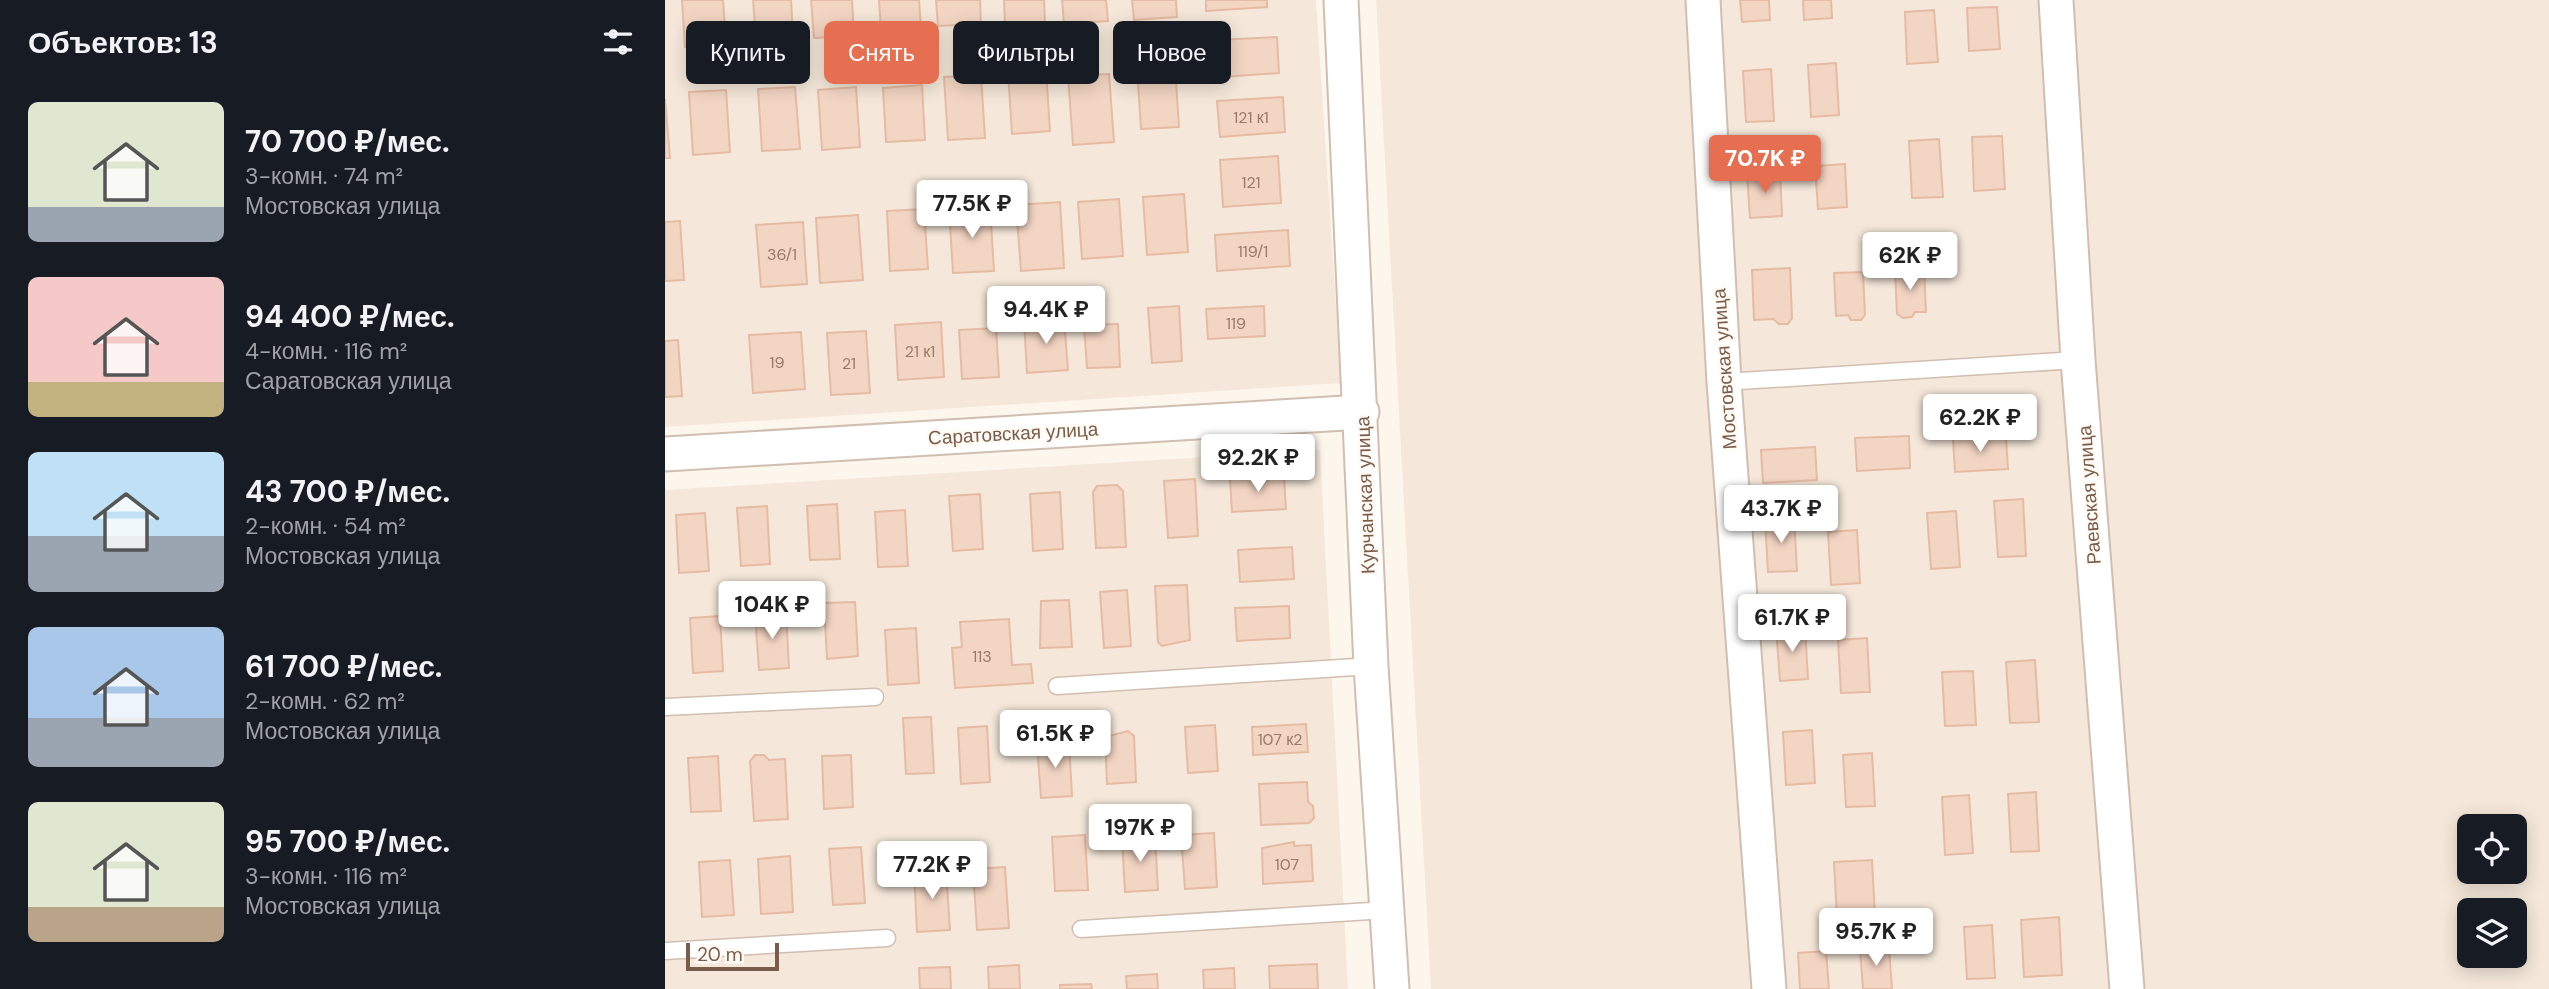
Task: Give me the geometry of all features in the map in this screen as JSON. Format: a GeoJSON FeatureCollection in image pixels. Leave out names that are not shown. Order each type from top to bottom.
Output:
{"type":"FeatureCollection","features":[{"type":"Feature","properties":{"kind":"street","name":"Курчанская улица"},"geometry":{"type":"LineString","coordinates":[[1341,0],[1362,412],[1371,666],[1392,989]]}},
{"type":"Feature","properties":{"kind":"street","name":"Мостовская улица"},"geometry":{"type":"LineString","coordinates":[[1703,0],[1724,382],[1769,989]]}},
{"type":"Feature","properties":{"kind":"street","name":"Раевская улица"},"geometry":{"type":"LineString","coordinates":[[2056,0],[2078,359],[2127,989]]}},
{"type":"Feature","properties":{"kind":"street","name":"Саратовская улица"},"geometry":{"type":"LineString","coordinates":[[665,454],[1362,412]]}},
{"type":"Feature","properties":{"kind":"lane"},"geometry":{"type":"LineString","coordinates":[[1724,382],[2078,359]]}},
{"type":"Feature","properties":{"kind":"lane"},"geometry":{"type":"LineString","coordinates":[[1057,686],[1371,666]]}},
{"type":"Feature","properties":{"kind":"lane"},"geometry":{"type":"LineString","coordinates":[[665,707],[875,696]]}},
{"type":"Feature","properties":{"kind":"lane"},"geometry":{"type":"LineString","coordinates":[[1081,929],[1387,910]]}},
{"type":"Feature","properties":{"kind":"lane"},"geometry":{"type":"LineString","coordinates":[[665,951],[887,938]]}},
{"type":"Feature","properties":{"kind":"shaded area"},"geometry":{"type":"Polygon","coordinates":[[[665,0],[1316,0],[1341,383],[665,427],[665,0]]]}},
{"type":"Feature","properties":{"kind":"shaded area"},"geometry":{"type":"Polygon","coordinates":[[[1376,0],[2549,0],[2549,989],[1431,989],[1376,0]]]}},
{"type":"Feature","properties":{"kind":"shaded area"},"geometry":{"type":"Polygon","coordinates":[[[1320,450],[1348,989],[665,989],[665,490],[1320,450]]]}},
{"type":"Feature","properties":{"kind":"building"},"geometry":{"type":"Polygon","coordinates":[[[682,0],[723,0],[724,21],[686,21],[685,47],[682,0]]]}},
{"type":"Feature","properties":{"kind":"building"},"geometry":{"type":"Polygon","coordinates":[[[753,0],[791,0],[792,21],[755,21],[753,0]]]}},
{"type":"Feature","properties":{"kind":"building"},"geometry":{"type":"Polygon","coordinates":[[[811,0],[852,0],[853,21],[824,21],[824,38],[814,38],[811,0]]]}},
{"type":"Feature","properties":{"kind":"building"},"geometry":{"type":"Polygon","coordinates":[[[879,0],[919,0],[920,21],[880,21],[879,0]]]}},
{"type":"Feature","properties":{"kind":"building"},"geometry":{"type":"Polygon","coordinates":[[[936,0],[980,0],[981,21],[953,21],[953,25],[939,26],[936,0]]]}},
{"type":"Feature","properties":{"kind":"building"},"geometry":{"type":"Polygon","coordinates":[[[1004,0],[1044,0],[1045,21],[1005,21],[1004,0]]]}},
{"type":"Feature","properties":{"kind":"building"},"geometry":{"type":"Polygon","coordinates":[[[1062,0],[1106,0],[1108,21],[1064,21],[1062,0]]]}},
{"type":"Feature","properties":{"kind":"building"},"geometry":{"type":"Polygon","coordinates":[[[1132,0],[1176,0],[1177,17],[1134,20],[1132,0]]]}},
{"type":"Feature","properties":{"kind":"building"},"geometry":{"type":"Polygon","coordinates":[[[1206,0],[1267,0],[1267,7],[1206,11],[1206,0]]]}},
{"type":"Feature","properties":{"kind":"building"},"geometry":{"type":"Polygon","coordinates":[[[1740,0],[1769,0],[1770,20],[1742,22],[1740,0]]]}},
{"type":"Feature","properties":{"kind":"building"},"geometry":{"type":"Polygon","coordinates":[[[1803,0],[1831,0],[1832,18],[1804,20],[1803,0]]]}},
{"type":"Feature","properties":{"kind":"building"},"geometry":{"type":"Polygon","coordinates":[[[1997,7],[2000,49],[1969,51],[1967,8],[1997,7]]]}},
{"type":"Feature","properties":{"kind":"building"},"geometry":{"type":"Polygon","coordinates":[[[1934,10],[1938,62],[1907,64],[1905,12],[1934,10]]]}},
{"type":"Feature","properties":{"kind":"building"},"geometry":{"type":"Polygon","coordinates":[[[1277,37],[1279,73],[1231,76],[1231,39],[1277,37]]]}},
{"type":"Feature","properties":{"kind":"building"},"geometry":{"type":"Polygon","coordinates":[[[1836,63],[1839,115],[1811,117],[1808,65],[1836,63]]]}},
{"type":"Feature","properties":{"kind":"building"},"geometry":{"type":"Polygon","coordinates":[[[1771,69],[1774,121],[1746,122],[1743,71],[1771,69]]]}},
{"type":"Feature","properties":{"kind":"building"},"geometry":{"type":"Polygon","coordinates":[[[1099,74],[1109,74],[1114,142],[1073,145],[1069,84],[1099,84],[1099,74]]]}},
{"type":"Feature","properties":{"kind":"building"},"geometry":{"type":"Polygon","coordinates":[[[944,77],[953,77],[953,84],[982,84],[985,138],[948,140],[944,77]]]}},
{"type":"Feature","properties":{"kind":"building"},"geometry":{"type":"Polygon","coordinates":[[[1009,84],[1047,84],[1050,131],[1012,134],[1009,84]]]}},
{"type":"Feature","properties":{"kind":"building"},"geometry":{"type":"Polygon","coordinates":[[[1138,84],[1176,84],[1179,127],[1141,129],[1138,84]]]}},
{"type":"Feature","properties":{"kind":"building"},"geometry":{"type":"Polygon","coordinates":[[[922,85],[925,140],[886,142],[883,88],[922,85]]]}},
{"type":"Feature","properties":{"kind":"building"},"geometry":{"type":"Polygon","coordinates":[[[795,87],[800,149],[762,151],[758,89],[795,87]]]}},
{"type":"Feature","properties":{"kind":"building"},"geometry":{"type":"Polygon","coordinates":[[[856,87],[860,147],[822,150],[818,90],[856,87]]]}},
{"type":"Feature","properties":{"kind":"building"},"geometry":{"type":"Polygon","coordinates":[[[726,90],[730,152],[693,155],[689,92],[726,90]]]}},
{"type":"Feature","properties":{"kind":"building"},"geometry":{"type":"Polygon","coordinates":[[[1283,97],[1285,132],[1220,137],[1217,101],[1283,97]]]}},
{"type":"Feature","properties":{"kind":"building"},"geometry":{"type":"Polygon","coordinates":[[[665,99],[670,158],[665,158],[665,99]]]}},
{"type":"Feature","properties":{"kind":"building"},"geometry":{"type":"Polygon","coordinates":[[[2002,136],[2005,189],[1974,191],[1972,137],[2002,136]]]}},
{"type":"Feature","properties":{"kind":"building"},"geometry":{"type":"Polygon","coordinates":[[[1939,139],[1943,197],[1912,198],[1909,141],[1939,139]]]}},
{"type":"Feature","properties":{"kind":"building"},"geometry":{"type":"Polygon","coordinates":[[[1278,156],[1281,203],[1223,207],[1220,160],[1278,156]]]}},
{"type":"Feature","properties":{"kind":"building"},"geometry":{"type":"Polygon","coordinates":[[[1845,164],[1847,207],[1818,209],[1815,166],[1845,164]]]}},
{"type":"Feature","properties":{"kind":"building"},"geometry":{"type":"Polygon","coordinates":[[[1780,171],[1782,216],[1750,218],[1747,174],[1780,171]]]}},
{"type":"Feature","properties":{"kind":"building"},"geometry":{"type":"Polygon","coordinates":[[[1184,194],[1188,252],[1147,255],[1143,197],[1184,194]]]}},
{"type":"Feature","properties":{"kind":"building"},"geometry":{"type":"Polygon","coordinates":[[[1119,199],[1123,256],[1082,259],[1078,202],[1119,199]]]}},
{"type":"Feature","properties":{"kind":"building"},"geometry":{"type":"Polygon","coordinates":[[[1060,202],[1064,268],[1021,271],[1016,205],[1060,202]]]}},
{"type":"Feature","properties":{"kind":"building"},"geometry":{"type":"Polygon","coordinates":[[[990,207],[994,271],[953,273],[949,209],[990,207]]]}},
{"type":"Feature","properties":{"kind":"building"},"geometry":{"type":"Polygon","coordinates":[[[924,209],[928,269],[890,271],[887,211],[924,209]]]}},
{"type":"Feature","properties":{"kind":"building"},"geometry":{"type":"Polygon","coordinates":[[[858,215],[863,280],[820,283],[816,218],[858,215]]]}},
{"type":"Feature","properties":{"kind":"building"},"geometry":{"type":"Polygon","coordinates":[[[680,221],[684,280],[665,281],[665,222],[680,221]]]}},
{"type":"Feature","properties":{"kind":"building"},"geometry":{"type":"Polygon","coordinates":[[[803,222],[807,284],[761,287],[756,225],[803,222]]]}},
{"type":"Feature","properties":{"kind":"building"},"geometry":{"type":"Polygon","coordinates":[[[1288,230],[1290,266],[1217,271],[1215,235],[1288,230]]]}},
{"type":"Feature","properties":{"kind":"building"},"geometry":{"type":"Polygon","coordinates":[[[1790,268],[1792,318],[1788,324],[1779,324],[1773,319],[1754,320],[1752,270],[1790,268]]]}},
{"type":"Feature","properties":{"kind":"building"},"geometry":{"type":"Polygon","coordinates":[[[1924,269],[1926,312],[1915,312],[1912,317],[1903,318],[1897,314],[1895,271],[1924,269]]]}},
{"type":"Feature","properties":{"kind":"building"},"geometry":{"type":"Polygon","coordinates":[[[1863,272],[1865,315],[1861,320],[1851,320],[1848,315],[1836,316],[1834,273],[1863,272]]]}},
{"type":"Feature","properties":{"kind":"building"},"geometry":{"type":"Polygon","coordinates":[[[1179,306],[1182,361],[1152,363],[1148,308],[1179,306]]]}},
{"type":"Feature","properties":{"kind":"building"},"geometry":{"type":"Polygon","coordinates":[[[1264,306],[1265,336],[1208,339],[1206,309],[1264,306]]]}},
{"type":"Feature","properties":{"kind":"building"},"geometry":{"type":"Polygon","coordinates":[[[1064,319],[1068,370],[1027,373],[1024,321],[1064,319]]]}},
{"type":"Feature","properties":{"kind":"building"},"geometry":{"type":"Polygon","coordinates":[[[941,322],[944,377],[898,380],[895,325],[941,322]]]}},
{"type":"Feature","properties":{"kind":"building"},"geometry":{"type":"Polygon","coordinates":[[[1118,324],[1120,367],[1087,368],[1084,325],[1118,324]]]}},
{"type":"Feature","properties":{"kind":"building"},"geometry":{"type":"Polygon","coordinates":[[[996,328],[999,377],[962,379],[959,330],[996,328]]]}},
{"type":"Feature","properties":{"kind":"building"},"geometry":{"type":"Polygon","coordinates":[[[866,331],[870,393],[831,395],[827,333],[866,331]]]}},
{"type":"Feature","properties":{"kind":"building"},"geometry":{"type":"Polygon","coordinates":[[[801,332],[805,389],[753,393],[749,335],[801,332]]]}},
{"type":"Feature","properties":{"kind":"building"},"geometry":{"type":"Polygon","coordinates":[[[678,340],[682,396],[665,397],[665,341],[678,340]]]}},
{"type":"Feature","properties":{"kind":"building"},"geometry":{"type":"Polygon","coordinates":[[[1909,436],[1910,468],[1857,471],[1855,438],[1909,436]]]}},
{"type":"Feature","properties":{"kind":"building"},"geometry":{"type":"Polygon","coordinates":[[[2006,437],[2008,469],[1955,472],[1953,439],[2006,437]]]}},
{"type":"Feature","properties":{"kind":"building"},"geometry":{"type":"Polygon","coordinates":[[[1815,447],[1817,480],[1763,483],[1761,450],[1815,447]]]}},
{"type":"Feature","properties":{"kind":"building"},"geometry":{"type":"Polygon","coordinates":[[[1284,477],[1286,509],[1232,512],[1230,479],[1284,477]]]}},
{"type":"Feature","properties":{"kind":"building"},"geometry":{"type":"Polygon","coordinates":[[[1195,479],[1198,536],[1168,538],[1164,481],[1195,479]]]}},
{"type":"Feature","properties":{"kind":"building"},"geometry":{"type":"Polygon","coordinates":[[[1117,485],[1123,491],[1126,547],[1096,548],[1093,492],[1097,486],[1117,485]]]}},
{"type":"Feature","properties":{"kind":"building"},"geometry":{"type":"Polygon","coordinates":[[[1060,492],[1063,549],[1033,551],[1030,494],[1060,492]]]}},
{"type":"Feature","properties":{"kind":"building"},"geometry":{"type":"Polygon","coordinates":[[[980,494],[983,549],[953,551],[949,496],[980,494]]]}},
{"type":"Feature","properties":{"kind":"building"},"geometry":{"type":"Polygon","coordinates":[[[2023,499],[2026,556],[1998,557],[1994,501],[2023,499]]]}},
{"type":"Feature","properties":{"kind":"building"},"geometry":{"type":"Polygon","coordinates":[[[837,504],[840,559],[810,560],[807,506],[837,504]]]}},
{"type":"Feature","properties":{"kind":"building"},"geometry":{"type":"Polygon","coordinates":[[[767,506],[770,564],[741,566],[737,508],[767,506]]]}},
{"type":"Feature","properties":{"kind":"building"},"geometry":{"type":"Polygon","coordinates":[[[905,510],[908,566],[878,567],[875,512],[905,510]]]}},
{"type":"Feature","properties":{"kind":"building"},"geometry":{"type":"Polygon","coordinates":[[[1956,511],[1960,567],[1931,569],[1927,513],[1956,511]]]}},
{"type":"Feature","properties":{"kind":"building"},"geometry":{"type":"Polygon","coordinates":[[[705,513],[709,571],[679,573],[676,515],[705,513]]]}},
{"type":"Feature","properties":{"kind":"building"},"geometry":{"type":"Polygon","coordinates":[[[1794,518],[1797,571],[1768,572],[1765,520],[1794,518]]]}},
{"type":"Feature","properties":{"kind":"building"},"geometry":{"type":"Polygon","coordinates":[[[1857,530],[1860,583],[1831,585],[1828,532],[1857,530]]]}},
{"type":"Feature","properties":{"kind":"building"},"geometry":{"type":"Polygon","coordinates":[[[1292,547],[1294,579],[1240,582],[1238,550],[1292,547]]]}},
{"type":"Feature","properties":{"kind":"building"},"geometry":{"type":"Polygon","coordinates":[[[1187,585],[1190,640],[1162,646],[1158,642],[1155,586],[1187,585]]]}},
{"type":"Feature","properties":{"kind":"building"},"geometry":{"type":"Polygon","coordinates":[[[1127,590],[1131,646],[1104,648],[1100,592],[1127,590]]]}},
{"type":"Feature","properties":{"kind":"building"},"geometry":{"type":"Polygon","coordinates":[[[1069,600],[1072,647],[1040,648],[1041,601],[1069,600]]]}},
{"type":"Feature","properties":{"kind":"building"},"geometry":{"type":"Polygon","coordinates":[[[855,602],[858,656],[827,659],[824,603],[855,602]]]}},
{"type":"Feature","properties":{"kind":"building"},"geometry":{"type":"Polygon","coordinates":[[[1289,606],[1290,638],[1237,641],[1235,608],[1289,606]]]}},
{"type":"Feature","properties":{"kind":"building"},"geometry":{"type":"Polygon","coordinates":[[[786,613],[789,668],[759,670],[755,615],[786,613]]]}},
{"type":"Feature","properties":{"kind":"building"},"geometry":{"type":"Polygon","coordinates":[[[720,616],[723,671],[693,673],[690,618],[720,616]]]}},
{"type":"Feature","properties":{"kind":"building"},"geometry":{"type":"Polygon","coordinates":[[[1009,619],[1012,665],[1031,664],[1033,683],[955,688],[952,648],[962,647],[960,622],[1009,619]]]}},
{"type":"Feature","properties":{"kind":"building"},"geometry":{"type":"Polygon","coordinates":[[[1805,627],[1808,679],[1780,681],[1776,628],[1805,627]]]}},
{"type":"Feature","properties":{"kind":"building"},"geometry":{"type":"Polygon","coordinates":[[[916,628],[919,683],[888,685],[885,630],[916,628]]]}},
{"type":"Feature","properties":{"kind":"building"},"geometry":{"type":"Polygon","coordinates":[[[1867,638],[1870,692],[1841,693],[1838,640],[1867,638]]]}},
{"type":"Feature","properties":{"kind":"building"},"geometry":{"type":"Polygon","coordinates":[[[2035,660],[2039,722],[2010,723],[2006,662],[2035,660]]]}},
{"type":"Feature","properties":{"kind":"building"},"geometry":{"type":"Polygon","coordinates":[[[1973,671],[1976,725],[1945,726],[1942,672],[1973,671]]]}},
{"type":"Feature","properties":{"kind":"building"},"geometry":{"type":"Polygon","coordinates":[[[931,717],[934,773],[906,774],[903,718],[931,717]]]}},
{"type":"Feature","properties":{"kind":"building"},"geometry":{"type":"Polygon","coordinates":[[[1306,724],[1308,752],[1253,755],[1252,727],[1306,724]]]}},
{"type":"Feature","properties":{"kind":"building"},"geometry":{"type":"Polygon","coordinates":[[[1215,725],[1218,771],[1188,773],[1185,727],[1215,725]]]}},
{"type":"Feature","properties":{"kind":"building"},"geometry":{"type":"Polygon","coordinates":[[[987,726],[990,782],[961,784],[958,728],[987,726]]]}},
{"type":"Feature","properties":{"kind":"building"},"geometry":{"type":"Polygon","coordinates":[[[1812,730],[1815,783],[1786,785],[1783,732],[1812,730]]]}},
{"type":"Feature","properties":{"kind":"building"},"geometry":{"type":"Polygon","coordinates":[[[1128,731],[1134,736],[1136,782],[1107,784],[1105,737],[1128,731]]]}},
{"type":"Feature","properties":{"kind":"building"},"geometry":{"type":"Polygon","coordinates":[[[1069,742],[1072,796],[1041,798],[1037,744],[1069,742]]]}},
{"type":"Feature","properties":{"kind":"building"},"geometry":{"type":"Polygon","coordinates":[[[1872,753],[1875,806],[1846,807],[1843,755],[1872,753]]]}},
{"type":"Feature","properties":{"kind":"building"},"geometry":{"type":"Polygon","coordinates":[[[755,755],[764,755],[769,760],[785,759],[788,819],[754,821],[750,761],[755,755]]]}},
{"type":"Feature","properties":{"kind":"building"},"geometry":{"type":"Polygon","coordinates":[[[851,755],[853,807],[824,809],[822,756],[851,755]]]}},
{"type":"Feature","properties":{"kind":"building"},"geometry":{"type":"Polygon","coordinates":[[[718,756],[721,811],[691,812],[688,758],[718,756]]]}},
{"type":"Feature","properties":{"kind":"building"},"geometry":{"type":"Polygon","coordinates":[[[1307,782],[1308,802],[1313,806],[1314,818],[1309,823],[1261,825],[1259,784],[1307,782]]]}},
{"type":"Feature","properties":{"kind":"building"},"geometry":{"type":"Polygon","coordinates":[[[2036,792],[2039,851],[2011,852],[2008,794],[2036,792]]]}},
{"type":"Feature","properties":{"kind":"building"},"geometry":{"type":"Polygon","coordinates":[[[1969,795],[1973,853],[1945,855],[1942,797],[1969,795]]]}},
{"type":"Feature","properties":{"kind":"building"},"geometry":{"type":"Polygon","coordinates":[[[1214,833],[1217,887],[1185,889],[1181,835],[1214,833]]]}},
{"type":"Feature","properties":{"kind":"building"},"geometry":{"type":"Polygon","coordinates":[[[1085,835],[1088,890],[1055,891],[1052,837],[1085,835]]]}},
{"type":"Feature","properties":{"kind":"building"},"geometry":{"type":"Polygon","coordinates":[[[1155,836],[1158,890],[1125,892],[1122,838],[1155,836]]]}},
{"type":"Feature","properties":{"kind":"building"},"geometry":{"type":"Polygon","coordinates":[[[1294,842],[1294,846],[1311,845],[1313,881],[1263,884],[1262,848],[1294,842]]]}},
{"type":"Feature","properties":{"kind":"building"},"geometry":{"type":"Polygon","coordinates":[[[861,847],[865,903],[833,905],[829,849],[861,847]]]}},
{"type":"Feature","properties":{"kind":"building"},"geometry":{"type":"Polygon","coordinates":[[[790,856],[793,912],[761,914],[758,859],[790,856]]]}},
{"type":"Feature","properties":{"kind":"building"},"geometry":{"type":"Polygon","coordinates":[[[730,860],[734,915],[702,917],[699,862],[730,860]]]}},
{"type":"Feature","properties":{"kind":"building"},"geometry":{"type":"Polygon","coordinates":[[[1872,860],[1875,916],[1837,918],[1834,862],[1872,860]]]}},
{"type":"Feature","properties":{"kind":"building"},"geometry":{"type":"Polygon","coordinates":[[[1005,867],[1009,928],[977,930],[973,869],[1005,867]]]}},
{"type":"Feature","properties":{"kind":"building"},"geometry":{"type":"Polygon","coordinates":[[[946,869],[950,930],[917,932],[914,871],[946,869]]]}},
{"type":"Feature","properties":{"kind":"building"},"geometry":{"type":"Polygon","coordinates":[[[2059,917],[2062,975],[2024,977],[2021,920],[2059,917]]]}},
{"type":"Feature","properties":{"kind":"building"},"geometry":{"type":"Polygon","coordinates":[[[1992,925],[1995,978],[1967,979],[1964,927],[1992,925]]]}},
{"type":"Feature","properties":{"kind":"building"},"geometry":{"type":"Polygon","coordinates":[[[1889,947],[1892,989],[1863,989],[1860,949],[1889,947]]]}},
{"type":"Feature","properties":{"kind":"building"},"geometry":{"type":"Polygon","coordinates":[[[1826,951],[1829,989],[1800,989],[1798,953],[1826,951]]]}},
{"type":"Feature","properties":{"kind":"building"},"geometry":{"type":"Polygon","coordinates":[[[1317,964],[1318,989],[1270,989],[1269,966],[1317,964]]]}},
{"type":"Feature","properties":{"kind":"building"},"geometry":{"type":"Polygon","coordinates":[[[1019,965],[1020,989],[989,989],[988,967],[1019,965]]]}},
{"type":"Feature","properties":{"kind":"building"},"geometry":{"type":"Polygon","coordinates":[[[950,967],[951,989],[920,989],[919,968],[950,967]]]}},
{"type":"Feature","properties":{"kind":"building"},"geometry":{"type":"Polygon","coordinates":[[[1234,968],[1235,989],[1204,989],[1203,970],[1234,968]]]}},
{"type":"Feature","properties":{"kind":"building"},"geometry":{"type":"Polygon","coordinates":[[[1157,974],[1158,989],[1127,989],[1126,976],[1157,974]]]}},
{"type":"Feature","properties":{"kind":"building"},"geometry":{"type":"Polygon","coordinates":[[[1091,984],[1092,989],[1060,989],[1060,985],[1091,984]]]}}]}
